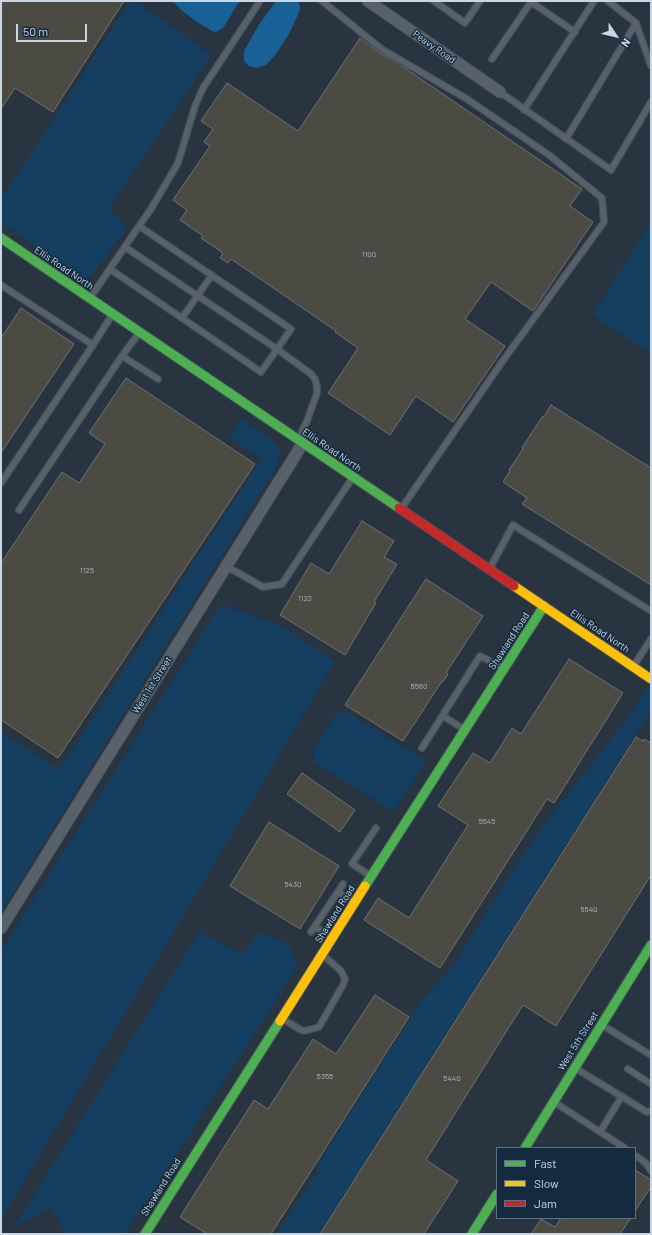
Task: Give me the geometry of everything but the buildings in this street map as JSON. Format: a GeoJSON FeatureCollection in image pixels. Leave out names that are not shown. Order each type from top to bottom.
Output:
{"type":"FeatureCollection","features":[{"type":"Feature","properties":{"kind":"street","name":"Peavy Road"},"geometry":{"type":"LineString","coordinates":[[368,1],[500,92]]}},
{"type":"Feature","properties":{"kind":"street","name":"Ellis Road North"},"geometry":{"type":"LineString","coordinates":[[1,238],[651,679]]}},
{"type":"Feature","properties":{"kind":"street","name":"West 1st Street"},"geometry":{"type":"LineString","coordinates":[[1,928],[303,443]]}},
{"type":"Feature","properties":{"kind":"street","name":"Shawland Road"},"geometry":{"type":"LineString","coordinates":[[149,1233],[371,877],[544,606]]}},
{"type":"Feature","properties":{"kind":"street","name":"West 5th Street"},"geometry":{"type":"LineString","coordinates":[[526,1147],[651,946]]}},
{"type":"Feature","properties":{"kind":"street"},"geometry":{"type":"LineString","coordinates":[[472,1234],[496,1196]]}},
{"type":"Feature","properties":{"kind":"lane"},"geometry":{"type":"LineString","coordinates":[[89,298],[151,209],[178,163],[195,106],[203,88],[260,1]]}},
{"type":"Feature","properties":{"kind":"lane"},"geometry":{"type":"LineString","coordinates":[[322,1],[383,50],[467,99],[549,155],[602,198],[604,222],[502,362],[401,509]]}},
{"type":"Feature","properties":{"kind":"lane"},"geometry":{"type":"LineString","coordinates":[[434,1],[465,23],[480,1]]}},
{"type":"Feature","properties":{"kind":"lane"},"geometry":{"type":"LineString","coordinates":[[524,110],[594,1]]}},
{"type":"Feature","properties":{"kind":"lane"},"geometry":{"type":"LineString","coordinates":[[608,1],[636,23],[651,66]]}},
{"type":"Feature","properties":{"kind":"lane"},"geometry":{"type":"LineString","coordinates":[[492,59],[532,2],[575,32]]}},
{"type":"Feature","properties":{"kind":"lane"},"geometry":{"type":"LineString","coordinates":[[566,139],[636,23]]}},
{"type":"Feature","properties":{"kind":"lane"},"geometry":{"type":"LineString","coordinates":[[500,92],[611,170],[651,102]]}},
{"type":"Feature","properties":{"kind":"lane"},"geometry":{"type":"LineString","coordinates":[[110,269],[261,372],[291,329],[139,226]]}},
{"type":"Feature","properties":{"kind":"lane"},"geometry":{"type":"LineString","coordinates":[[125,247],[277,349],[311,374],[318,386],[318,393],[302,432],[303,443]]}},
{"type":"Feature","properties":{"kind":"lane"},"geometry":{"type":"LineString","coordinates":[[182,318],[212,275]]}},
{"type":"Feature","properties":{"kind":"lane"},"geometry":{"type":"LineString","coordinates":[[2,286],[93,345]]}},
{"type":"Feature","properties":{"kind":"lane"},"geometry":{"type":"LineString","coordinates":[[1,483],[112,314]]}},
{"type":"Feature","properties":{"kind":"lane"},"geometry":{"type":"LineString","coordinates":[[19,510],[139,332]]}},
{"type":"Feature","properties":{"kind":"lane"},"geometry":{"type":"LineString","coordinates":[[122,356],[158,379]]}},
{"type":"Feature","properties":{"kind":"lane"},"geometry":{"type":"LineString","coordinates":[[226,566],[263,587],[282,584],[353,477]]}},
{"type":"Feature","properties":{"kind":"lane"},"geometry":{"type":"LineString","coordinates":[[489,569],[513,525],[651,611]]}},
{"type":"Feature","properties":{"kind":"lane"},"geometry":{"type":"LineString","coordinates":[[633,667],[651,639]]}},
{"type":"Feature","properties":{"kind":"lane"},"geometry":{"type":"LineString","coordinates":[[422,748],[480,656],[504,669]]}},
{"type":"Feature","properties":{"kind":"lane"},"geometry":{"type":"LineString","coordinates":[[443,716],[465,730]]}},
{"type":"Feature","properties":{"kind":"lane"},"geometry":{"type":"LineString","coordinates":[[371,877],[352,864],[376,828]]}},
{"type":"Feature","properties":{"kind":"lane"},"geometry":{"type":"LineString","coordinates":[[311,932],[343,884]]}},
{"type":"Feature","properties":{"kind":"lane"},"geometry":{"type":"LineString","coordinates":[[338,892],[355,903]]}},
{"type":"Feature","properties":{"kind":"lane"},"geometry":{"type":"LineString","coordinates":[[315,927],[333,938]]}},
{"type":"Feature","properties":{"kind":"lane"},"geometry":{"type":"LineString","coordinates":[[282,1019],[304,1031],[319,1027],[345,979],[341,971],[322,955]]}},
{"type":"Feature","properties":{"kind":"lane"},"geometry":{"type":"LineString","coordinates":[[601,1024],[651,1056]]}},
{"type":"Feature","properties":{"kind":"lane"},"geometry":{"type":"LineString","coordinates":[[574,1068],[647,1112],[651,1111]]}},
{"type":"Feature","properties":{"kind":"lane"},"geometry":{"type":"LineString","coordinates":[[628,1069],[651,1084]]}},
{"type":"Feature","properties":{"kind":"lane"},"geometry":{"type":"LineString","coordinates":[[600,1132],[622,1096]]}},
{"type":"Feature","properties":{"kind":"lane"},"geometry":{"type":"LineString","coordinates":[[554,1102],[623,1147]]}},
{"type":"Feature","properties":{"kind":"lane"},"geometry":{"type":"LineString","coordinates":[[636,1156],[646,1163],[651,1171]]}},
{"type":"Feature","properties":{"kind":"shaded area"},"geometry":{"type":"Polygon","coordinates":[[[130,1],[135,1],[212,55],[108,209],[127,228],[87,281],[1,223],[1,193],[5,194],[130,1]]]}},
{"type":"Feature","properties":{"kind":"shaded area"},"geometry":{"type":"Polygon","coordinates":[[[173,1],[241,1],[223,28],[216,32],[197,22],[181,10],[173,1]]]}},
{"type":"Feature","properties":{"kind":"shaded area"},"geometry":{"type":"Polygon","coordinates":[[[276,1],[297,1],[299,3],[300,10],[289,34],[276,54],[266,65],[257,68],[249,66],[244,61],[244,51],[258,26],[276,1]]]}},
{"type":"Feature","properties":{"kind":"shaded area"},"geometry":{"type":"Polygon","coordinates":[[[651,222],[651,354],[593,315],[651,222]]]}},
{"type":"Feature","properties":{"kind":"shaded area"},"geometry":{"type":"Polygon","coordinates":[[[241,417],[270,439],[281,451],[277,466],[1,912],[1,732],[59,770],[261,459],[231,438],[241,417]]]}},
{"type":"Feature","properties":{"kind":"shaded area"},"geometry":{"type":"Polygon","coordinates":[[[221,604],[282,626],[335,662],[1,1220],[1,951],[221,604]]]}},
{"type":"Feature","properties":{"kind":"shaded area"},"geometry":{"type":"Polygon","coordinates":[[[649,684],[651,685],[651,711],[319,1234],[277,1234],[320,1168],[317,1166],[420,1003],[456,962],[517,863],[548,819],[628,718],[649,684]]]}},
{"type":"Feature","properties":{"kind":"shaded area"},"geometry":{"type":"Polygon","coordinates":[[[345,711],[426,761],[394,811],[313,762],[314,750],[335,715],[345,711]]]}},
{"type":"Feature","properties":{"kind":"shaded area"},"geometry":{"type":"Polygon","coordinates":[[[199,932],[242,954],[259,932],[288,944],[298,966],[125,1234],[66,1234],[51,1208],[14,1227],[199,932]]]}},
{"type":"Feature","properties":{"kind":"traffic: fast"},"geometry":{"type":"LineString","coordinates":[[1,238],[399,508]]}},
{"type":"Feature","properties":{"kind":"traffic: fast"},"geometry":{"type":"LineString","coordinates":[[365,886],[544,606]]}},
{"type":"Feature","properties":{"kind":"traffic: fast"},"geometry":{"type":"LineString","coordinates":[[526,1147],[651,945]]}},
{"type":"Feature","properties":{"kind":"traffic: fast"},"geometry":{"type":"LineString","coordinates":[[145,1234],[280,1021]]}},
{"type":"Feature","properties":{"kind":"traffic: fast"},"geometry":{"type":"LineString","coordinates":[[472,1234],[496,1196]]}},
{"type":"Feature","properties":{"kind":"traffic: slow"},"geometry":{"type":"LineString","coordinates":[[514,586],[651,679]]}},
{"type":"Feature","properties":{"kind":"traffic: slow"},"geometry":{"type":"LineString","coordinates":[[280,1021],[365,886]]}},
{"type":"Feature","properties":{"kind":"traffic: jam"},"geometry":{"type":"LineString","coordinates":[[399,508],[514,586]]}}]}
